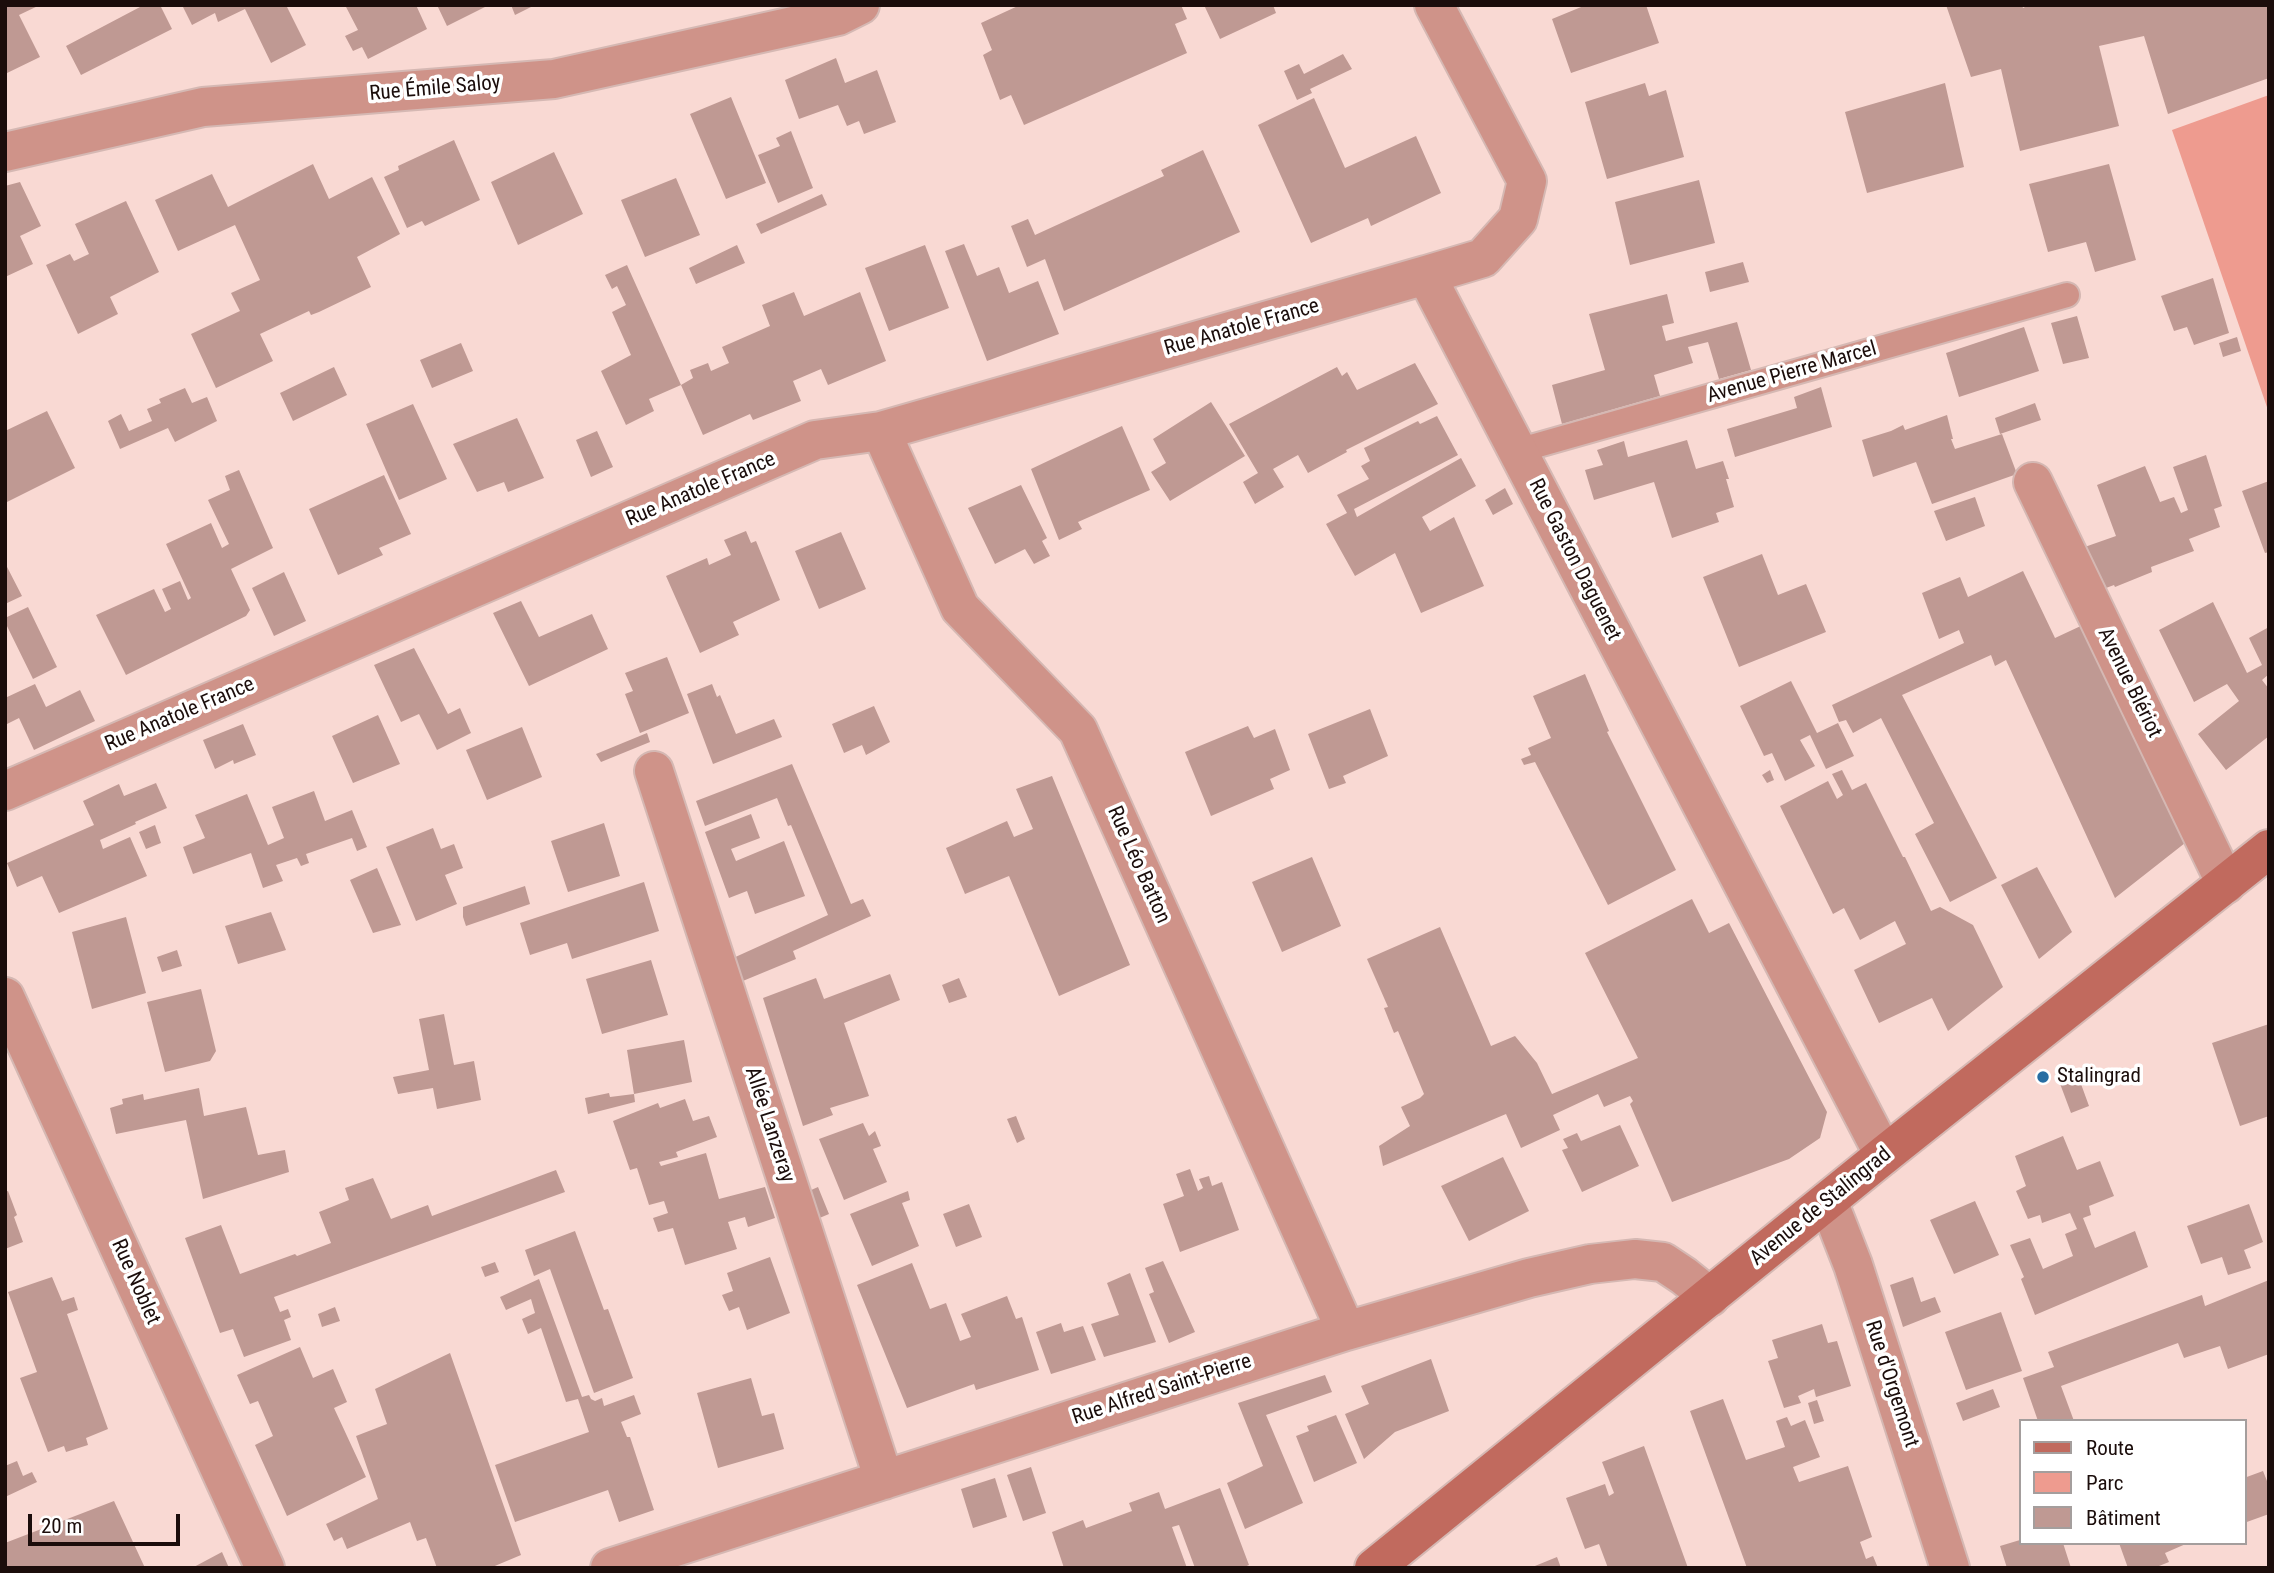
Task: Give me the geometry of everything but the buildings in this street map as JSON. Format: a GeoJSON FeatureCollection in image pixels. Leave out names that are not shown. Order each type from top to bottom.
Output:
{"type":"FeatureCollection","features":[{"type":"Feature","properties":{"kind":"main road","name":"Avenue de Stalingrad"},"geometry":{"type":"LineString","coordinates":[[1374,1568],[1884,1155],[2269,849]]}},
{"type":"Feature","properties":{"kind":"street","name":"Rue Émile Saloy"},"geometry":{"type":"LineString","coordinates":[[5,152],[203,107],[554,79],[838,16],[860,5]]}},
{"type":"Feature","properties":{"kind":"street"},"geometry":{"type":"LineString","coordinates":[[1426,275],[1483,258],[1518,219],[1527,181],[1434,5]]}},
{"type":"Feature","properties":{"kind":"street","name":"Rue Anatole France"},"geometry":{"type":"LineString","coordinates":[[5,791],[815,440],[881,431],[1426,275]]}},
{"type":"Feature","properties":{"kind":"street","name":"Rue Gaston Daguenet"},"geometry":{"type":"LineString","coordinates":[[1426,275],[1884,1155]]}},
{"type":"Feature","properties":{"kind":"street","name":"Rue Léo Batton"},"geometry":{"type":"LineString","coordinates":[[881,431],[960,608],[1078,730],[1346,1331]]}},
{"type":"Feature","properties":{"kind":"street","name":"Avenue Blériot"},"geometry":{"type":"LineString","coordinates":[[2033,482],[2226,884]]}},
{"type":"Feature","properties":{"kind":"street","name":"Allée Lanzeray"},"geometry":{"type":"LineString","coordinates":[[654,771],[884,1480]]}},
{"type":"Feature","properties":{"kind":"street","name":"Rue Noblet"},"geometry":{"type":"LineString","coordinates":[[5,997],[265,1568]]}},
{"type":"Feature","properties":{"kind":"street","name":"Rue d'Orgemont"},"geometry":{"type":"LineString","coordinates":[[1828,1201],[1853,1265],[1950,1568]]}},
{"type":"Feature","properties":{"kind":"street","name":"Rue Alfred Saint-Pierre"},"geometry":{"type":"LineString","coordinates":[[610,1568],[1346,1331],[1529,1278],[1590,1264],[1635,1259],[1663,1262],[1710,1297]]}},
{"type":"Feature","properties":{"kind":"lane","name":"Avenue Pierre Marcel"},"geometry":{"type":"LineString","coordinates":[[1517,451],[2067,295]]}},
{"type":"Feature","properties":{"kind":"green space"},"geometry":{"type":"Polygon","coordinates":[[[2269,95],[2269,413],[2172,130],[2269,95]]]}},
{"type":"Feature","properties":{"kind":"place","name":"Stalingrad"},"geometry":{"type":"Point","coordinates":[2043,1077]}}]}
